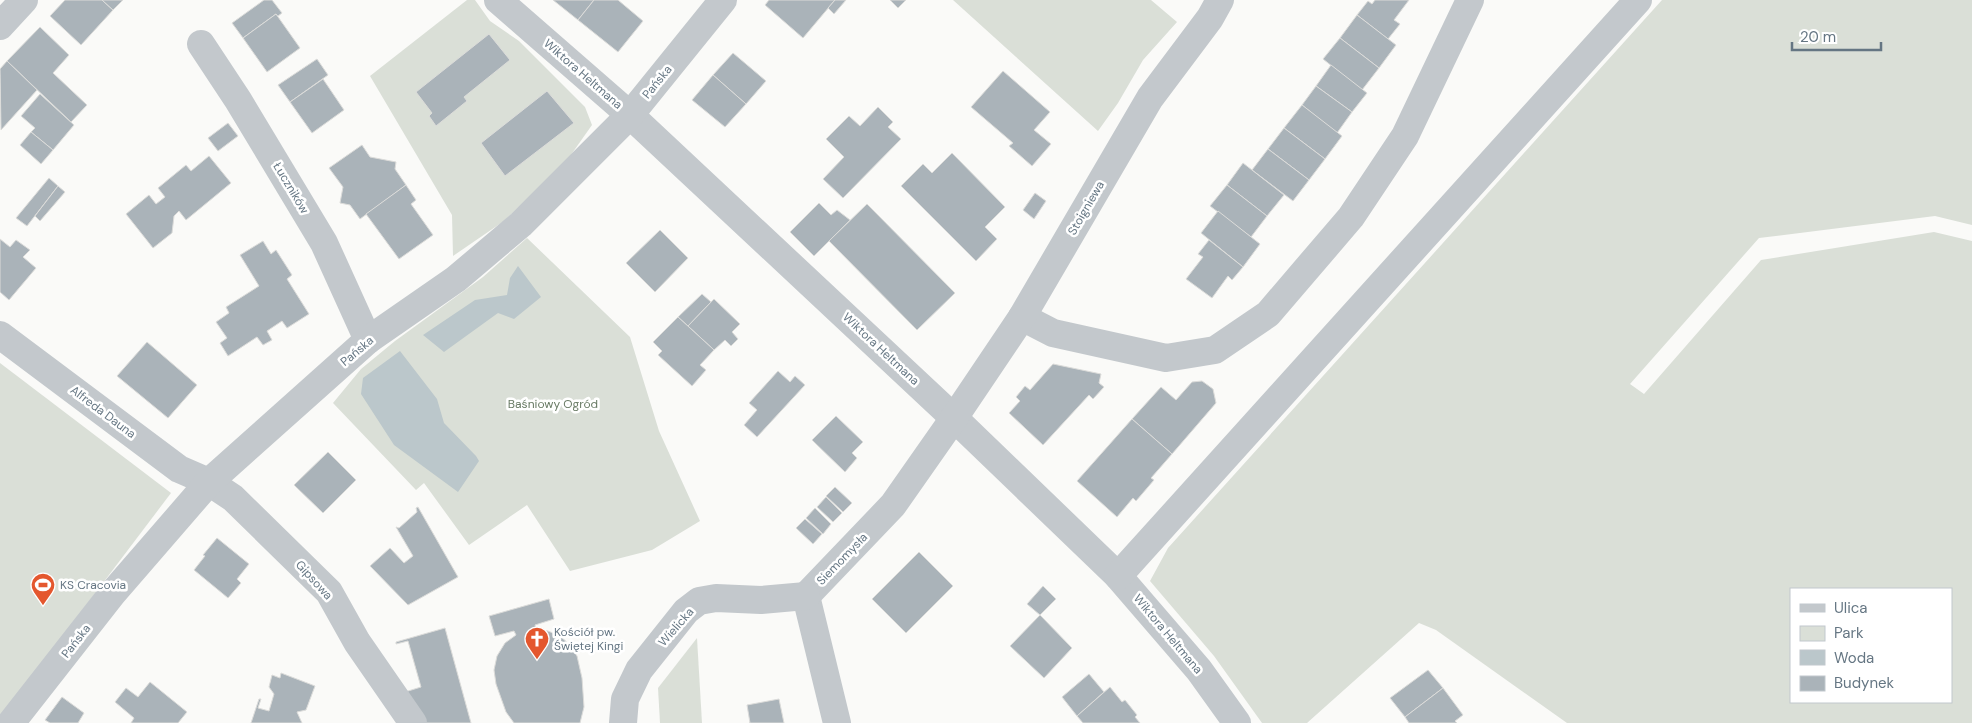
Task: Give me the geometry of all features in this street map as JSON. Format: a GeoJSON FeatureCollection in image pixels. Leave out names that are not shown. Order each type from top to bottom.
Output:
{"type":"FeatureCollection","features":[{"type":"Feature","properties":{"kind":"street"},"geometry":{"type":"LineString","coordinates":[[0,26],[24,0]]}},
{"type":"Feature","properties":{"kind":"street","name":"Wiktora Heltmana"},"geometry":{"type":"LineString","coordinates":[[498,0],[630,115],[954,418],[1118,576],[1199,670],[1237,723]]}},
{"type":"Feature","properties":{"kind":"street","name":"Pańska"},"geometry":{"type":"LineString","coordinates":[[11,723],[112,594],[209,482],[368,340],[456,279],[521,224],[630,115],[722,0]]}},
{"type":"Feature","properties":{"kind":"street","name":"Stoigniewa"},"geometry":{"type":"LineString","coordinates":[[954,418],[1022,318],[1150,98],[1210,18],[1220,0]]}},
{"type":"Feature","properties":{"kind":"street"},"geometry":{"type":"LineString","coordinates":[[1022,318],[1053,333],[1166,358],[1215,350],[1268,314],[1351,217],[1405,136],[1470,0]]}},
{"type":"Feature","properties":{"kind":"street"},"geometry":{"type":"LineString","coordinates":[[1118,576],[1638,0]]}},
{"type":"Feature","properties":{"kind":"street","name":"Łuczników"},"geometry":{"type":"LineString","coordinates":[[201,44],[238,100],[324,243],[368,340]]}},
{"type":"Feature","properties":{"kind":"street","name":"Alfreda Dauna"},"geometry":{"type":"LineString","coordinates":[[0,336],[179,469],[209,482]]}},
{"type":"Feature","properties":{"kind":"street","name":"Siemomysła"},"geometry":{"type":"LineString","coordinates":[[837,723],[806,596],[893,505],[954,418]]}},
{"type":"Feature","properties":{"kind":"street","name":"Gipsowa"},"geometry":{"type":"LineString","coordinates":[[209,482],[234,498],[329,592],[357,642],[413,723]]}},
{"type":"Feature","properties":{"kind":"street","name":"Wielicka"},"geometry":{"type":"LineString","coordinates":[[623,723],[625,699],[639,670],[686,612],[698,601],[716,598],[761,600],[806,596]]}},
{"type":"Feature","properties":{"kind":"green space"},"geometry":{"type":"Polygon","coordinates":[[[467,0],[475,0],[490,21],[519,41],[585,107],[592,125],[568,159],[504,221],[453,256],[452,215],[370,76],[467,0]]]}},
{"type":"Feature","properties":{"kind":"green space"},"geometry":{"type":"Polygon","coordinates":[[[953,0],[1151,0],[1177,22],[1143,60],[1118,103],[1098,131],[953,0]]]}},
{"type":"Feature","properties":{"kind":"green space"},"geometry":{"type":"Polygon","coordinates":[[[1662,0],[1972,0],[1972,225],[1935,216],[1759,238],[1630,384],[1644,394],[1761,260],[1934,232],[1972,241],[1972,723],[1567,723],[1436,630],[1419,623],[1307,723],[1262,723],[1214,656],[1150,581],[1168,548],[1662,0]]]}},
{"type":"Feature","properties":{"kind":"green space","name":"Baśniowy Ogród"},"geometry":{"type":"Polygon","coordinates":[[[527,238],[630,337],[659,431],[700,521],[652,550],[570,571],[527,505],[469,545],[424,483],[416,490],[333,403],[361,369],[395,341],[483,277],[527,238]]]}},
{"type":"Feature","properties":{"kind":"green space","name":"KS Cracovia"},"geometry":{"type":"Polygon","coordinates":[[[0,363],[171,493],[0,719],[0,363]]]}},
{"type":"Feature","properties":{"kind":"green space"},"geometry":{"type":"Polygon","coordinates":[[[697,638],[702,723],[660,723],[658,688],[697,638]]]}},
{"type":"Feature","properties":{"kind":"water"},"geometry":{"type":"Polygon","coordinates":[[[518,266],[541,297],[514,319],[498,313],[444,352],[423,335],[475,300],[507,295],[510,278],[518,266]]]}},
{"type":"Feature","properties":{"kind":"water"},"geometry":{"type":"Polygon","coordinates":[[[400,351],[437,399],[444,423],[479,461],[458,492],[394,445],[361,394],[363,378],[400,351]]]}},
{"type":"Feature","properties":{"kind":"building"},"geometry":{"type":"Polygon","coordinates":[[[65,0],[102,0],[113,10],[81,45],[50,16],[65,0]]]}},
{"type":"Feature","properties":{"kind":"building"},"geometry":{"type":"Polygon","coordinates":[[[102,0],[123,0],[113,10],[102,0]]]}},
{"type":"Feature","properties":{"kind":"building"},"geometry":{"type":"Polygon","coordinates":[[[264,0],[272,0],[282,13],[278,16],[276,14],[243,38],[232,23],[264,0]]]}},
{"type":"Feature","properties":{"kind":"building"},"geometry":{"type":"Polygon","coordinates":[[[553,0],[594,0],[578,20],[553,0]]]}},
{"type":"Feature","properties":{"kind":"building"},"geometry":{"type":"Polygon","coordinates":[[[594,0],[618,0],[643,21],[618,52],[578,20],[594,0]]]}},
{"type":"Feature","properties":{"kind":"building"},"geometry":{"type":"Polygon","coordinates":[[[769,0],[835,0],[803,38],[765,5],[769,0]]]}},
{"type":"Feature","properties":{"kind":"building"},"geometry":{"type":"Polygon","coordinates":[[[835,0],[846,0],[834,14],[828,8],[835,0]]]}},
{"type":"Feature","properties":{"kind":"building"},"geometry":{"type":"Polygon","coordinates":[[[890,0],[906,0],[898,8],[890,0]]]}},
{"type":"Feature","properties":{"kind":"building"},"geometry":{"type":"Polygon","coordinates":[[[1375,0],[1409,0],[1394,20],[1400,24],[1388,39],[1357,15],[1368,1],[1372,4],[1375,0]]]}},
{"type":"Feature","properties":{"kind":"building"},"geometry":{"type":"Polygon","coordinates":[[[276,14],[300,48],[267,72],[243,38],[276,14]]]}},
{"type":"Feature","properties":{"kind":"building"},"geometry":{"type":"Polygon","coordinates":[[[1357,15],[1396,45],[1379,68],[1340,38],[1357,15]]]}},
{"type":"Feature","properties":{"kind":"building"},"geometry":{"type":"Polygon","coordinates":[[[40,27],[69,55],[53,73],[87,105],[71,122],[7,61],[40,27]]]}},
{"type":"Feature","properties":{"kind":"building"},"geometry":{"type":"Polygon","coordinates":[[[489,34],[510,60],[464,97],[467,101],[436,126],[429,116],[432,113],[416,92],[489,34]]]}},
{"type":"Feature","properties":{"kind":"building"},"geometry":{"type":"Polygon","coordinates":[[[1340,38],[1379,68],[1362,90],[1323,59],[1340,38]]]}},
{"type":"Feature","properties":{"kind":"building"},"geometry":{"type":"Polygon","coordinates":[[[733,53],[766,81],[746,104],[713,75],[733,53]]]}},
{"type":"Feature","properties":{"kind":"building"},"geometry":{"type":"Polygon","coordinates":[[[317,59],[328,75],[290,102],[278,85],[317,59]]]}},
{"type":"Feature","properties":{"kind":"building"},"geometry":{"type":"Polygon","coordinates":[[[7,61],[37,90],[1,130],[0,69],[7,61]]]}},
{"type":"Feature","properties":{"kind":"building"},"geometry":{"type":"Polygon","coordinates":[[[1331,65],[1367,93],[1352,112],[1316,86],[1331,65]]]}},
{"type":"Feature","properties":{"kind":"building"},"geometry":{"type":"Polygon","coordinates":[[[1003,71],[1050,112],[1034,130],[1051,144],[1032,166],[1009,146],[1013,143],[971,107],[1003,71]]]}},
{"type":"Feature","properties":{"kind":"building"},"geometry":{"type":"Polygon","coordinates":[[[713,75],[746,104],[725,127],[692,100],[713,75]]]}},
{"type":"Feature","properties":{"kind":"building"},"geometry":{"type":"Polygon","coordinates":[[[323,79],[344,110],[312,133],[290,102],[323,79]]]}},
{"type":"Feature","properties":{"kind":"building"},"geometry":{"type":"Polygon","coordinates":[[[1316,86],[1352,112],[1337,133],[1302,105],[1316,86]]]}},
{"type":"Feature","properties":{"kind":"building"},"geometry":{"type":"Polygon","coordinates":[[[547,91],[574,123],[505,176],[481,143],[547,91]]]}},
{"type":"Feature","properties":{"kind":"building"},"geometry":{"type":"Polygon","coordinates":[[[40,94],[74,125],[53,150],[31,132],[35,128],[21,116],[40,94]]]}},
{"type":"Feature","properties":{"kind":"building"},"geometry":{"type":"Polygon","coordinates":[[[1302,105],[1342,136],[1325,159],[1284,128],[1302,105]]]}},
{"type":"Feature","properties":{"kind":"building"},"geometry":{"type":"Polygon","coordinates":[[[878,107],[893,122],[888,127],[901,139],[843,198],[823,179],[844,157],[826,139],[849,116],[860,126],[878,107]]]}},
{"type":"Feature","properties":{"kind":"building"},"geometry":{"type":"Polygon","coordinates":[[[228,123],[238,136],[218,151],[208,138],[228,123]]]}},
{"type":"Feature","properties":{"kind":"building"},"geometry":{"type":"Polygon","coordinates":[[[1284,128],[1325,159],[1309,180],[1268,149],[1284,128]]]}},
{"type":"Feature","properties":{"kind":"building"},"geometry":{"type":"Polygon","coordinates":[[[31,132],[53,150],[41,164],[20,145],[31,132]]]}},
{"type":"Feature","properties":{"kind":"building"},"geometry":{"type":"Polygon","coordinates":[[[362,145],[370,157],[396,162],[395,169],[406,185],[360,219],[350,205],[340,203],[343,187],[329,168],[362,145]]]}},
{"type":"Feature","properties":{"kind":"building"},"geometry":{"type":"Polygon","coordinates":[[[1268,149],[1309,180],[1293,201],[1252,170],[1268,149]]]}},
{"type":"Feature","properties":{"kind":"building"},"geometry":{"type":"Polygon","coordinates":[[[952,153],[1005,207],[985,227],[997,239],[976,261],[901,186],[923,164],[932,173],[952,153]]]}},
{"type":"Feature","properties":{"kind":"building"},"geometry":{"type":"Polygon","coordinates":[[[209,156],[231,183],[186,220],[179,211],[174,216],[172,233],[153,248],[126,214],[149,195],[156,204],[165,197],[158,188],[186,165],[191,171],[209,156]]]}},
{"type":"Feature","properties":{"kind":"building"},"geometry":{"type":"Polygon","coordinates":[[[1243,163],[1284,195],[1267,216],[1227,185],[1243,163]]]}},
{"type":"Feature","properties":{"kind":"building"},"geometry":{"type":"Polygon","coordinates":[[[49,178],[58,186],[27,226],[16,218],[49,178]]]}},
{"type":"Feature","properties":{"kind":"building"},"geometry":{"type":"Polygon","coordinates":[[[406,185],[416,200],[411,204],[433,235],[399,259],[366,214],[406,185]]]}},
{"type":"Feature","properties":{"kind":"building"},"geometry":{"type":"Polygon","coordinates":[[[1227,185],[1267,216],[1251,237],[1210,206],[1227,185]]]}},
{"type":"Feature","properties":{"kind":"building"},"geometry":{"type":"Polygon","coordinates":[[[58,186],[65,192],[40,221],[35,216],[58,186]]]}},
{"type":"Feature","properties":{"kind":"building"},"geometry":{"type":"Polygon","coordinates":[[[1035,193],[1046,201],[1034,219],[1023,210],[1035,193]]]}},
{"type":"Feature","properties":{"kind":"building"},"geometry":{"type":"Polygon","coordinates":[[[819,203],[831,215],[837,210],[850,220],[814,256],[790,232],[819,203]]]}},
{"type":"Feature","properties":{"kind":"building"},"geometry":{"type":"Polygon","coordinates":[[[867,204],[955,293],[917,330],[829,241],[867,204]]]}},
{"type":"Feature","properties":{"kind":"building"},"geometry":{"type":"Polygon","coordinates":[[[1218,211],[1260,244],[1243,267],[1201,233],[1218,211]]]}},
{"type":"Feature","properties":{"kind":"building"},"geometry":{"type":"Polygon","coordinates":[[[660,230],[688,258],[655,292],[626,263],[660,230]]]}},
{"type":"Feature","properties":{"kind":"building"},"geometry":{"type":"Polygon","coordinates":[[[0,239],[10,247],[16,240],[30,250],[23,257],[36,268],[9,300],[0,292],[0,239]]]}},
{"type":"Feature","properties":{"kind":"building"},"geometry":{"type":"Polygon","coordinates":[[[1209,240],[1243,267],[1232,280],[1228,276],[1212,298],[1186,279],[1203,257],[1198,254],[1209,240]]]}},
{"type":"Feature","properties":{"kind":"building"},"geometry":{"type":"Polygon","coordinates":[[[263,241],[271,254],[276,250],[292,275],[287,279],[309,314],[287,328],[282,321],[267,331],[272,340],[263,345],[257,337],[228,356],[220,343],[227,338],[216,322],[229,313],[226,307],[259,286],[240,255],[263,241]]]}},
{"type":"Feature","properties":{"kind":"building"},"geometry":{"type":"Polygon","coordinates":[[[702,294],[711,302],[688,326],[678,317],[702,294]]]}},
{"type":"Feature","properties":{"kind":"building"},"geometry":{"type":"Polygon","coordinates":[[[714,299],[740,324],[732,332],[738,339],[731,346],[725,340],[714,350],[688,326],[714,299]]]}},
{"type":"Feature","properties":{"kind":"building"},"geometry":{"type":"Polygon","coordinates":[[[678,317],[714,350],[700,365],[706,370],[692,386],[658,355],[662,351],[653,342],[678,317]]]}},
{"type":"Feature","properties":{"kind":"building"},"geometry":{"type":"Polygon","coordinates":[[[147,342],[197,385],[168,418],[117,376],[147,342]]]}},
{"type":"Feature","properties":{"kind":"building"},"geometry":{"type":"Polygon","coordinates":[[[1053,364],[1101,374],[1099,383],[1104,387],[1093,399],[1089,395],[1043,445],[1009,413],[1020,401],[1016,397],[1025,386],[1030,390],[1053,364]]]}},
{"type":"Feature","properties":{"kind":"building"},"geometry":{"type":"Polygon","coordinates":[[[778,371],[790,382],[795,376],[805,385],[757,437],[744,425],[757,410],[749,403],[778,371]]]}},
{"type":"Feature","properties":{"kind":"building"},"geometry":{"type":"Polygon","coordinates":[[[1202,381],[1213,389],[1216,403],[1172,454],[1132,419],[1161,387],[1176,400],[1192,382],[1202,381]]]}},
{"type":"Feature","properties":{"kind":"building"},"geometry":{"type":"Polygon","coordinates":[[[836,416],[863,442],[852,453],[857,458],[845,472],[812,440],[836,416]]]}},
{"type":"Feature","properties":{"kind":"building"},"geometry":{"type":"Polygon","coordinates":[[[1132,419],[1172,454],[1151,478],[1154,480],[1136,501],[1133,498],[1117,517],[1077,481],[1132,419]]]}},
{"type":"Feature","properties":{"kind":"building"},"geometry":{"type":"Polygon","coordinates":[[[328,452],[356,480],[323,513],[294,485],[328,452]]]}},
{"type":"Feature","properties":{"kind":"building"},"geometry":{"type":"Polygon","coordinates":[[[835,487],[852,503],[843,512],[826,496],[835,487]]]}},
{"type":"Feature","properties":{"kind":"building"},"geometry":{"type":"Polygon","coordinates":[[[826,497],[842,513],[833,522],[817,507],[826,497]]]}},
{"type":"Feature","properties":{"kind":"building"},"geometry":{"type":"Polygon","coordinates":[[[418,507],[458,577],[408,605],[370,566],[390,548],[404,563],[413,556],[396,527],[399,528],[417,512],[416,508],[418,507]]]}},
{"type":"Feature","properties":{"kind":"building"},"geometry":{"type":"Polygon","coordinates":[[[815,508],[831,524],[823,534],[806,518],[815,508]]]}},
{"type":"Feature","properties":{"kind":"building"},"geometry":{"type":"Polygon","coordinates":[[[805,519],[822,534],[813,544],[796,528],[805,519]]]}},
{"type":"Feature","properties":{"kind":"building"},"geometry":{"type":"Polygon","coordinates":[[[217,538],[249,564],[237,579],[241,583],[228,598],[194,570],[217,538]]]}},
{"type":"Feature","properties":{"kind":"building"},"geometry":{"type":"Polygon","coordinates":[[[919,552],[953,586],[906,633],[872,599],[919,552]]]}},
{"type":"Feature","properties":{"kind":"building"},"geometry":{"type":"Polygon","coordinates":[[[1043,586],[1056,599],[1040,615],[1027,604],[1043,586]]]}},
{"type":"Feature","properties":{"kind":"building","name":"Kościół pw. Świętej Kingi"},"geometry":{"type":"Polygon","coordinates":[[[549,599],[554,619],[535,625],[536,629],[560,636],[570,645],[577,656],[582,678],[584,707],[580,723],[514,723],[506,712],[496,684],[494,670],[497,656],[505,643],[516,635],[514,631],[495,636],[489,616],[549,599]]]}},
{"type":"Feature","properties":{"kind":"building"},"geometry":{"type":"Polygon","coordinates":[[[1040,615],[1072,648],[1044,678],[1010,646],[1040,615]]]}},
{"type":"Feature","properties":{"kind":"building"},"geometry":{"type":"Polygon","coordinates":[[[445,628],[471,723],[426,723],[405,692],[421,687],[408,641],[396,644],[396,642],[445,628]]]}},
{"type":"Feature","properties":{"kind":"building"},"geometry":{"type":"Polygon","coordinates":[[[1428,670],[1443,688],[1405,717],[1390,698],[1428,670]]]}},
{"type":"Feature","properties":{"kind":"building"},"geometry":{"type":"Polygon","coordinates":[[[281,673],[315,686],[306,710],[297,712],[302,723],[251,723],[259,699],[261,699],[258,708],[269,711],[274,694],[269,687],[272,675],[280,678],[281,673]]]}},
{"type":"Feature","properties":{"kind":"building"},"geometry":{"type":"Polygon","coordinates":[[[1089,674],[1104,692],[1077,716],[1062,697],[1089,674]]]}},
{"type":"Feature","properties":{"kind":"building"},"geometry":{"type":"Polygon","coordinates":[[[150,682],[187,712],[178,723],[131,723],[134,718],[115,702],[126,688],[138,697],[150,682]]]}},
{"type":"Feature","properties":{"kind":"building"},"geometry":{"type":"Polygon","coordinates":[[[1110,687],[1122,702],[1125,700],[1137,715],[1135,717],[1140,723],[1083,723],[1077,716],[1110,687]]]}},
{"type":"Feature","properties":{"kind":"building"},"geometry":{"type":"Polygon","coordinates":[[[1443,688],[1463,715],[1455,721],[1457,723],[1409,723],[1405,717],[1443,688]]]}},
{"type":"Feature","properties":{"kind":"building"},"geometry":{"type":"Polygon","coordinates":[[[62,697],[84,713],[78,723],[50,723],[45,720],[62,697]]]}},
{"type":"Feature","properties":{"kind":"building"},"geometry":{"type":"Polygon","coordinates":[[[779,699],[784,723],[750,723],[747,705],[779,699]]]}},
{"type":"Feature","properties":{"kind":"place","name":"KS Cracovia"},"geometry":{"type":"Point","coordinates":[43,606]}},
{"type":"Feature","properties":{"kind":"place","name":"Kościół pw. Świętej Kingi"},"geometry":{"type":"Point","coordinates":[537,660]}}]}
